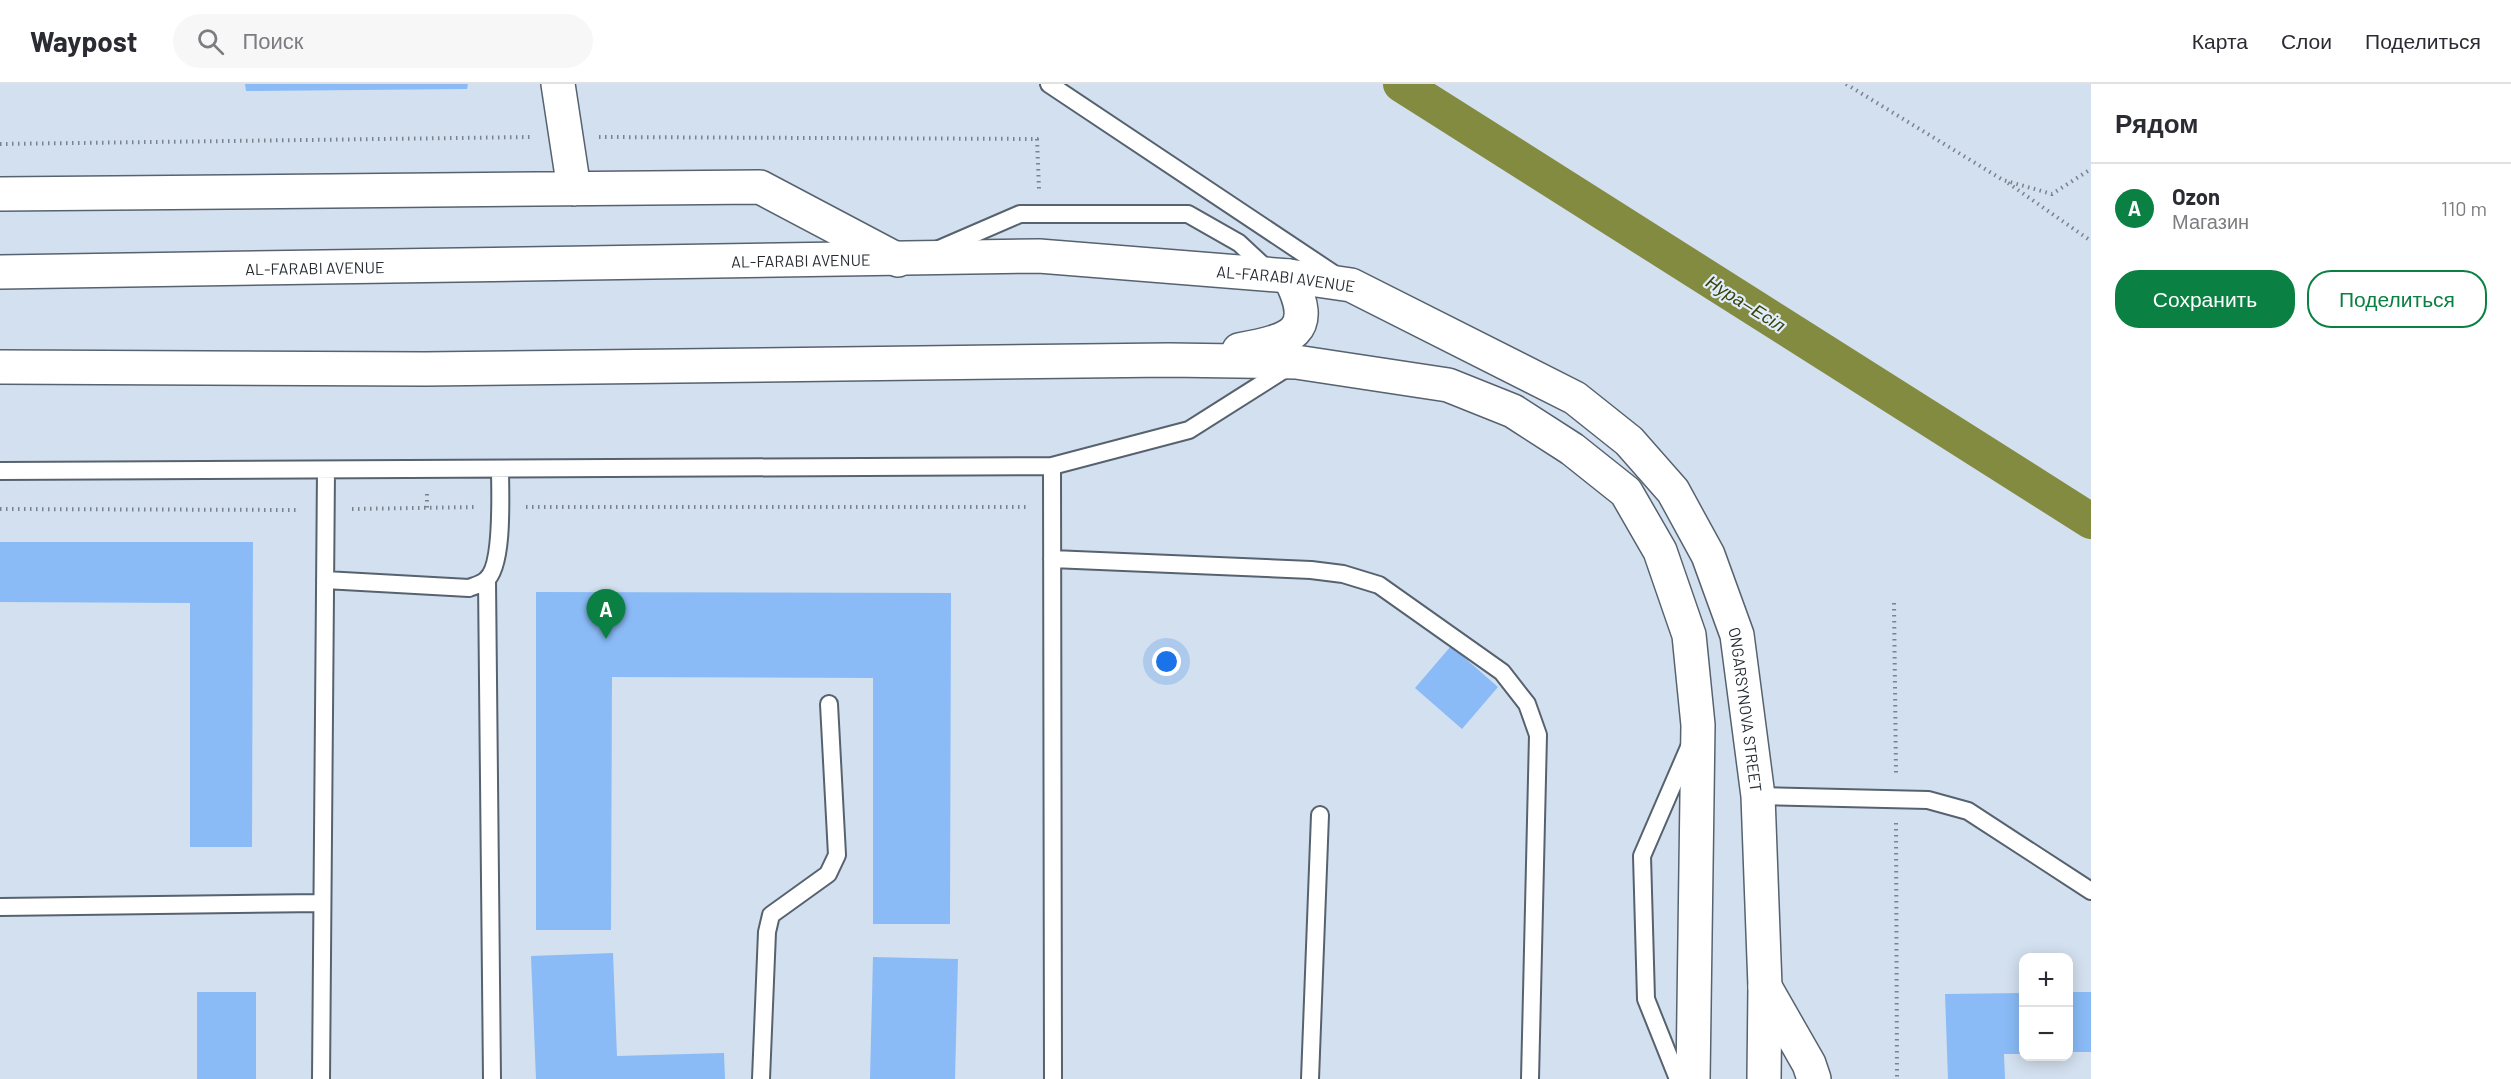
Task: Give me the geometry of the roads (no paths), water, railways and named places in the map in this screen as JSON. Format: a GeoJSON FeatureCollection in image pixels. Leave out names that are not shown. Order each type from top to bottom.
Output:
{"type":"FeatureCollection","features":[{"type":"Feature","properties":{"kind":"street"},"geometry":{"type":"LineString","coordinates":[[558,84],[574,189]]}},
{"type":"Feature","properties":{"kind":"street"},"geometry":{"type":"LineString","coordinates":[[0,194],[760,187],[907,260]]}},
{"type":"Feature","properties":{"kind":"street","name":"AL-FARABI AVENUE"},"geometry":{"type":"LineString","coordinates":[[0,272],[907,260],[1039,256],[1282,276],[1351,285],[1575,398]]}},
{"type":"Feature","properties":{"kind":"street"},"geometry":{"type":"LineString","coordinates":[[1169,360],[1230,352],[1276,342],[1296,331],[1302,314],[1299,295],[1282,276]]}},
{"type":"Feature","properties":{"kind":"street"},"geometry":{"type":"LineString","coordinates":[[0,366],[425,369],[1169,360],[1296,362],[1448,385],[1513,411],[1572,449],[1626,492],[1660,551],[1689,635],[1698,725],[1693,1079]]}},
{"type":"Feature","properties":{"kind":"street","name":"ONGARSYNOVA STREET"},"geometry":{"type":"LineString","coordinates":[[1575,398],[1629,441],[1673,491],[1708,555],[1737,635],[1758,796],[1765,987],[1764,1079]]}},
{"type":"Feature","properties":{"kind":"street"},"geometry":{"type":"LineString","coordinates":[[1765,987],[1809,1064],[1814,1079]]}},
{"type":"Feature","properties":{"kind":"lane"},"geometry":{"type":"LineString","coordinates":[[1049,84],[1351,285]]}},
{"type":"Feature","properties":{"kind":"lane"},"geometry":{"type":"LineString","coordinates":[[907,260],[1020,214],[1188,214],[1239,243],[1282,276]]}},
{"type":"Feature","properties":{"kind":"lane"},"geometry":{"type":"LineString","coordinates":[[0,471],[1052,466],[1189,430],[1296,362]]}},
{"type":"Feature","properties":{"kind":"lane"},"geometry":{"type":"LineString","coordinates":[[1052,466],[1053,1079]]}},
{"type":"Feature","properties":{"kind":"lane"},"geometry":{"type":"LineString","coordinates":[[492,1079],[487,580],[495,563],[500,535],[500,469]]}},
{"type":"Feature","properties":{"kind":"lane"},"geometry":{"type":"LineString","coordinates":[[321,1079],[326,470]]}},
{"type":"Feature","properties":{"kind":"lane"},"geometry":{"type":"LineString","coordinates":[[1052,559],[1343,574],[1378,585],[1502,672],[1527,704],[1538,735],[1530,1079]]}},
{"type":"Feature","properties":{"kind":"lane"},"geometry":{"type":"LineString","coordinates":[[325,580],[469,588],[487,580]]}},
{"type":"Feature","properties":{"kind":"lane"},"geometry":{"type":"LineString","coordinates":[[761,1079],[767,932],[771,915],[828,874],[837,855],[829,704]]}},
{"type":"Feature","properties":{"kind":"lane"},"geometry":{"type":"LineString","coordinates":[[1678,1079],[1646,999],[1642,856],[1698,725]]}},
{"type":"Feature","properties":{"kind":"lane"},"geometry":{"type":"LineString","coordinates":[[1758,796],[1928,801],[1968,811],[2091,891]]}},
{"type":"Feature","properties":{"kind":"lane"},"geometry":{"type":"LineString","coordinates":[[1310,1079],[1320,815]]}},
{"type":"Feature","properties":{"kind":"lane"},"geometry":{"type":"LineString","coordinates":[[0,907],[322,903]]}},
{"type":"Feature","properties":{"kind":"waterway","name":"Нура—Есіл"},"geometry":{"type":"LineString","coordinates":[[1401,84],[2091,521]]}},
{"type":"Feature","properties":{"kind":"place","name":"Ozon"},"geometry":{"type":"Point","coordinates":[606,639]}}]}
